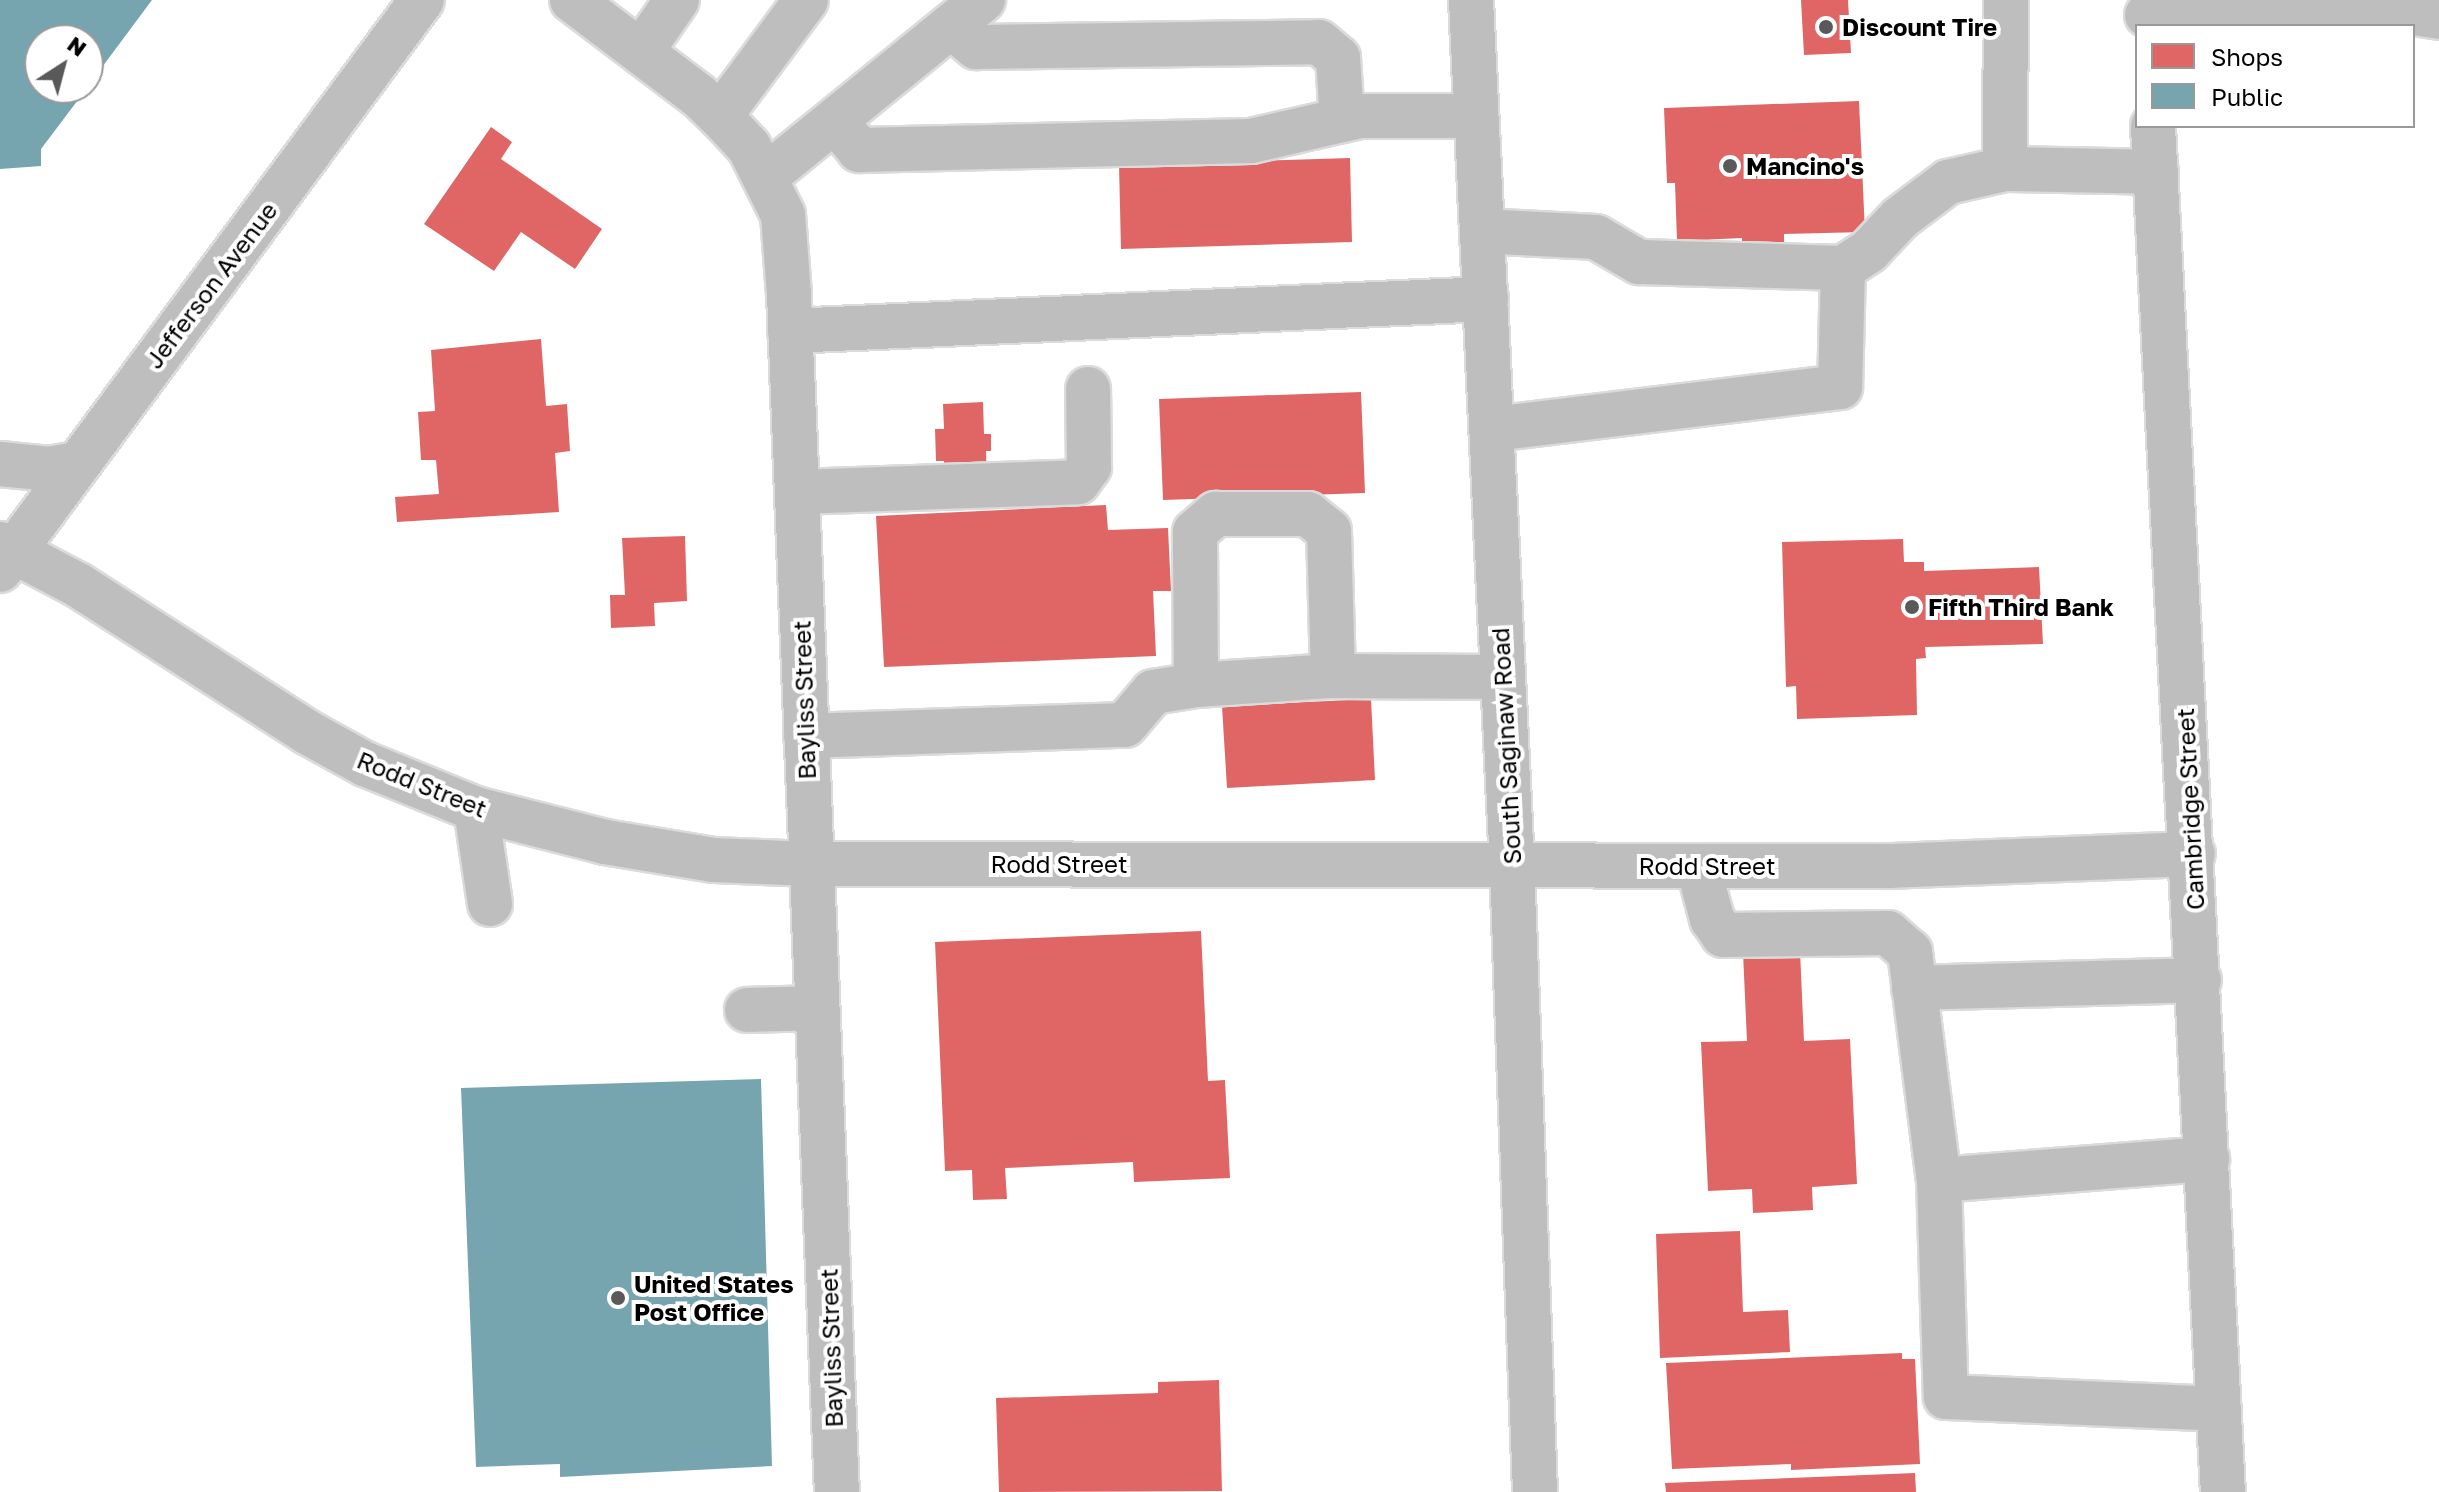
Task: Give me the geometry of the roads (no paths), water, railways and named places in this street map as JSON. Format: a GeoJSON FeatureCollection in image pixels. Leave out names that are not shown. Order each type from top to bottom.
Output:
{"type":"FeatureCollection","features":[{"type":"Feature","properties":{"kind":"street","name":"Jefferson Avenue"},"geometry":{"type":"LineString","coordinates":[[5,555],[78,464],[422,0]]}},
{"type":"Feature","properties":{"kind":"street","name":"Bayliss Street"},"geometry":{"type":"LineString","coordinates":[[572,0],[720,116],[749,147],[783,215],[837,1492]]}},
{"type":"Feature","properties":{"kind":"street"},"geometry":{"type":"LineString","coordinates":[[641,52],[677,0]]}},
{"type":"Feature","properties":{"kind":"street"},"geometry":{"type":"LineString","coordinates":[[720,116],[806,0]]}},
{"type":"Feature","properties":{"kind":"street","name":"South Saginaw Road"},"geometry":{"type":"LineString","coordinates":[[1471,0],[1512,865],[1535,1492]]}},
{"type":"Feature","properties":{"kind":"street"},"geometry":{"type":"LineString","coordinates":[[2005,169],[2006,0]]}},
{"type":"Feature","properties":{"kind":"street"},"geometry":{"type":"LineString","coordinates":[[2147,14],[2402,11],[2439,17]]}},
{"type":"Feature","properties":{"kind":"street"},"geometry":{"type":"LineString","coordinates":[[765,177],[967,13],[976,47],[1319,42],[1338,58],[1342,120]]}},
{"type":"Feature","properties":{"kind":"street"},"geometry":{"type":"LineString","coordinates":[[835,121],[859,150],[1251,141],[1380,114],[1476,116]]}},
{"type":"Feature","properties":{"kind":"street","name":"Cambridge Street"},"geometry":{"type":"LineString","coordinates":[[2153,128],[2193,854],[2223,1492]]}},
{"type":"Feature","properties":{"kind":"street"},"geometry":{"type":"LineString","coordinates":[[1482,231],[1596,237],[1639,262],[1843,268],[1869,251],[1900,218],[1948,182],[2005,169],[2156,172]]}},
{"type":"Feature","properties":{"kind":"street"},"geometry":{"type":"LineString","coordinates":[[1492,429],[1840,387],[1843,268]]}},
{"type":"Feature","properties":{"kind":"street"},"geometry":{"type":"LineString","coordinates":[[790,331],[1486,299]]}},
{"type":"Feature","properties":{"kind":"street"},"geometry":{"type":"LineString","coordinates":[[797,492],[1078,482],[1089,467],[1088,389]]}},
{"type":"Feature","properties":{"kind":"street"},"geometry":{"type":"LineString","coordinates":[[0,464],[49,469],[78,464]]}},
{"type":"Feature","properties":{"kind":"street"},"geometry":{"type":"LineString","coordinates":[[1196,685],[1195,532],[1216,514],[1308,514],[1329,531],[1333,676]]}},
{"type":"Feature","properties":{"kind":"street","name":"Rodd Street"},"geometry":{"type":"LineString","coordinates":[[5,555],[124,613],[307,732],[365,764],[476,809],[605,842],[714,860],[810,864],[1890,866],[2193,854]]}},
{"type":"Feature","properties":{"kind":"street"},"geometry":{"type":"LineString","coordinates":[[806,736],[1125,725],[1153,692],[1196,685],[1333,676],[1503,677]]}},
{"type":"Feature","properties":{"kind":"street"},"geometry":{"type":"LineString","coordinates":[[476,809],[490,904]]}},
{"type":"Feature","properties":{"kind":"street"},"geometry":{"type":"LineString","coordinates":[[1698,866],[1712,919],[1723,935],[1888,933],[1910,952],[1939,1180],[1946,1397],[2219,1409]]}},
{"type":"Feature","properties":{"kind":"street"},"geometry":{"type":"LineString","coordinates":[[1914,988],[2199,980]]}},
{"type":"Feature","properties":{"kind":"street"},"geometry":{"type":"LineString","coordinates":[[747,1010],[817,1008]]}},
{"type":"Feature","properties":{"kind":"street"},"geometry":{"type":"LineString","coordinates":[[1939,1180],[2207,1159]]}},
{"type":"Feature","properties":{"kind":"place","name":"Discount Tire"},"geometry":{"type":"Point","coordinates":[1826,27]}},
{"type":"Feature","properties":{"kind":"place","name":"Mancino's"},"geometry":{"type":"Point","coordinates":[1730,166]}},
{"type":"Feature","properties":{"kind":"place","name":"Fifth Third Bank"},"geometry":{"type":"Point","coordinates":[1912,607]}},
{"type":"Feature","properties":{"kind":"place","name":"United States Post Office"},"geometry":{"type":"Point","coordinates":[618,1298]}}]}
